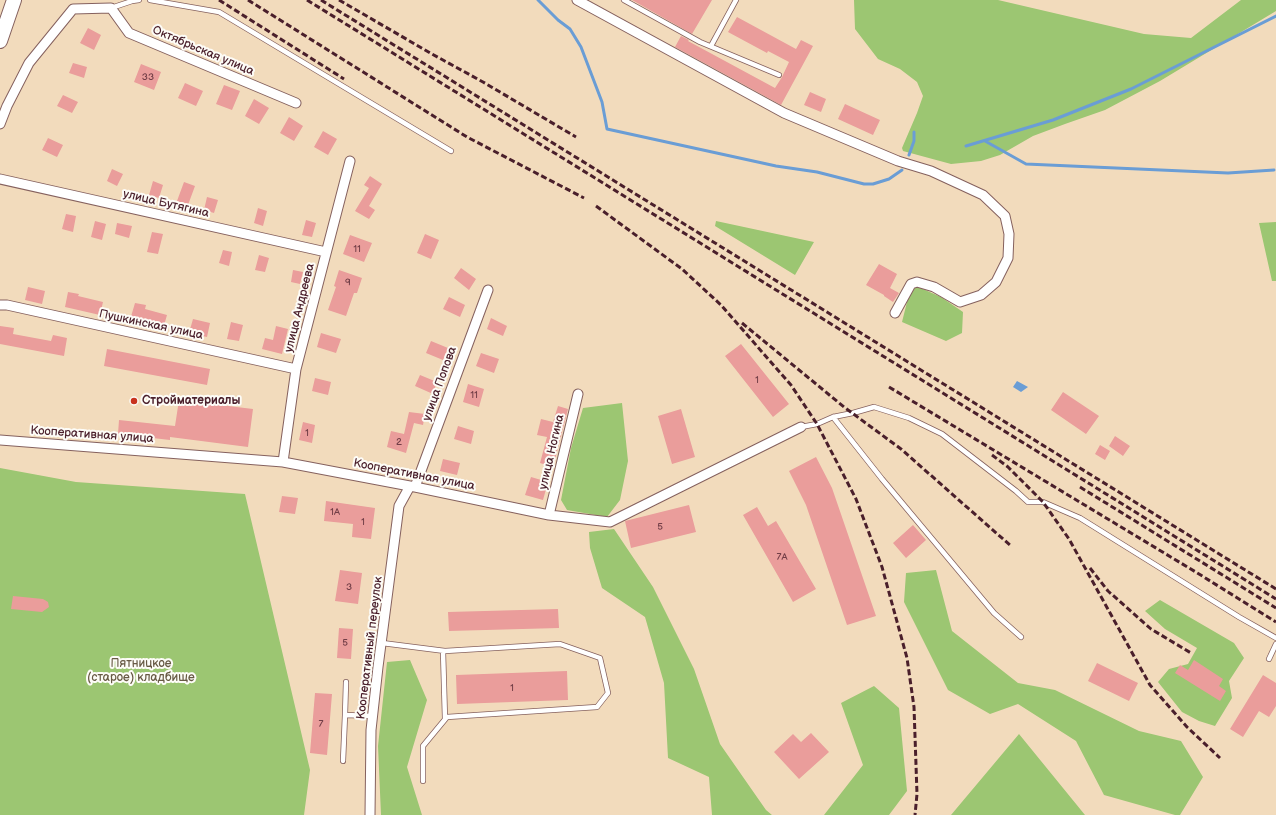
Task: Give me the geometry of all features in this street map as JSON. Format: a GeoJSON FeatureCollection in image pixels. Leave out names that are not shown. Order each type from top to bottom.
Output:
{"type":"FeatureCollection","features":[{"type":"Feature","properties":{"kind":"main road"},"geometry":{"type":"LineString","coordinates":[[0,41],[14,0]]}},
{"type":"Feature","properties":{"kind":"street"},"geometry":{"type":"LineString","coordinates":[[577,0],[784,113],[898,161],[931,171],[982,195],[1005,216],[1009,234],[1008,258],[996,282],[981,295],[960,302],[934,287],[917,282],[911,284],[895,313]]}},
{"type":"Feature","properties":{"kind":"street","name":"Октябрьская улица"},"geometry":{"type":"LineString","coordinates":[[111,8],[129,33],[296,103]]}},
{"type":"Feature","properties":{"kind":"street"},"geometry":{"type":"LineString","coordinates":[[0,124],[7,106],[29,63],[73,9],[111,8]]}},
{"type":"Feature","properties":{"kind":"street","name":"улица Андреева"},"geometry":{"type":"LineString","coordinates":[[283,462],[296,369],[350,161]]}},
{"type":"Feature","properties":{"kind":"street","name":"улица Бутягина"},"geometry":{"type":"LineString","coordinates":[[0,179],[326,252]]}},
{"type":"Feature","properties":{"kind":"street","name":"улица Попова"},"geometry":{"type":"LineString","coordinates":[[412,486],[488,290]]}},
{"type":"Feature","properties":{"kind":"street","name":"Пушкинская улица"},"geometry":{"type":"LineString","coordinates":[[0,305],[296,369]]}},
{"type":"Feature","properties":{"kind":"street","name":"улица Ногина"},"geometry":{"type":"LineString","coordinates":[[549,515],[578,394]]}},
{"type":"Feature","properties":{"kind":"street","name":"Кооперативная улица"},"geometry":{"type":"LineString","coordinates":[[0,440],[283,462],[412,486],[549,515],[610,522],[801,427]]}},
{"type":"Feature","properties":{"kind":"street","name":"Кооперативный переулок"},"geometry":{"type":"LineString","coordinates":[[370,815],[371,730],[399,506],[412,486]]}},
{"type":"Feature","properties":{"kind":"lane"},"geometry":{"type":"LineString","coordinates":[[111,8],[139,0]]}},
{"type":"Feature","properties":{"kind":"lane"},"geometry":{"type":"LineString","coordinates":[[150,0],[219,12],[451,151]]}},
{"type":"Feature","properties":{"kind":"lane"},"geometry":{"type":"LineString","coordinates":[[624,0],[700,42],[779,75]]}},
{"type":"Feature","properties":{"kind":"lane"},"geometry":{"type":"LineString","coordinates":[[711,46],[736,0]]}},
{"type":"Feature","properties":{"kind":"lane"},"geometry":{"type":"LineString","coordinates":[[801,427],[817,424],[833,417],[874,407],[909,418],[942,434],[1028,502],[1043,502],[1080,518],[1239,617],[1276,638]]}},
{"type":"Feature","properties":{"kind":"lane"},"geometry":{"type":"LineString","coordinates":[[833,417],[882,479],[994,613],[1021,637]]}},
{"type":"Feature","properties":{"kind":"lane"},"geometry":{"type":"LineString","coordinates":[[382,643],[443,651],[560,644],[600,658],[608,693],[597,707],[447,717],[423,746],[423,781]]}},
{"type":"Feature","properties":{"kind":"lane"},"geometry":{"type":"LineString","coordinates":[[1269,659],[1276,644]]}},
{"type":"Feature","properties":{"kind":"lane"},"geometry":{"type":"LineString","coordinates":[[443,651],[445,719]]}},
{"type":"Feature","properties":{"kind":"lane"},"geometry":{"type":"LineString","coordinates":[[343,761],[346,682]]}},
{"type":"Feature","properties":{"kind":"lane"},"geometry":{"type":"LineString","coordinates":[[345,715],[373,716]]}},
{"type":"Feature","properties":{"kind":"green space"},"geometry":{"type":"Polygon","coordinates":[[[854,0],[998,0],[1144,34],[1191,38],[1241,0],[1276,0],[1276,11],[1160,81],[1105,110],[1033,136],[1000,155],[981,161],[951,164],[903,151],[902,148],[923,96],[917,82],[900,69],[878,59],[855,29],[854,0]]]}},
{"type":"Feature","properties":{"kind":"green space"},"geometry":{"type":"Polygon","coordinates":[[[716,221],[814,242],[795,275],[715,226],[716,221]]]}},
{"type":"Feature","properties":{"kind":"green space"},"geometry":{"type":"Polygon","coordinates":[[[1276,222],[1276,281],[1272,281],[1259,223],[1276,222]]]}},
{"type":"Feature","properties":{"kind":"green space"},"geometry":{"type":"Polygon","coordinates":[[[916,286],[941,297],[963,312],[962,333],[946,341],[902,322],[908,298],[916,286]]]}},
{"type":"Feature","properties":{"kind":"green space"},"geometry":{"type":"Polygon","coordinates":[[[622,403],[628,461],[620,500],[607,517],[567,510],[561,500],[571,448],[583,408],[622,403]]]}},
{"type":"Feature","properties":{"kind":"green space","name":"Пятницкое (старое) кладбище"},"geometry":{"type":"Polygon","coordinates":[[[0,468],[76,482],[245,494],[310,770],[304,815],[0,815],[0,468]]]}},
{"type":"Feature","properties":{"kind":"green space"},"geometry":{"type":"Polygon","coordinates":[[[614,529],[653,587],[694,669],[720,744],[766,810],[772,815],[712,815],[709,777],[668,758],[664,683],[645,617],[602,588],[590,548],[589,532],[614,529]]]}},
{"type":"Feature","properties":{"kind":"green space"},"geometry":{"type":"Polygon","coordinates":[[[936,570],[952,631],[1018,683],[1055,690],[1139,731],[1181,741],[1203,777],[1180,815],[1175,815],[1104,795],[1076,741],[1018,704],[990,714],[948,690],[904,602],[906,573],[936,570]]]}},
{"type":"Feature","properties":{"kind":"green space"},"geometry":{"type":"Polygon","coordinates":[[[1160,600],[1234,643],[1244,658],[1229,681],[1232,698],[1215,726],[1199,721],[1182,712],[1158,682],[1169,669],[1188,664],[1197,648],[1165,629],[1145,611],[1160,600]]]}},
{"type":"Feature","properties":{"kind":"green space"},"geometry":{"type":"Polygon","coordinates":[[[410,660],[427,700],[407,767],[422,815],[381,815],[378,746],[387,662],[410,660]]]}},
{"type":"Feature","properties":{"kind":"green space"},"geometry":{"type":"Polygon","coordinates":[[[874,686],[899,708],[907,791],[889,815],[824,815],[863,765],[841,703],[874,686]]]}},
{"type":"Feature","properties":{"kind":"green space"},"geometry":{"type":"Polygon","coordinates":[[[1019,734],[1085,815],[951,815],[1019,734]]]}},
{"type":"Feature","properties":{"kind":"water"},"geometry":{"type":"Polygon","coordinates":[[[1017,381],[1028,387],[1021,392],[1013,387],[1017,381]]]}},
{"type":"Feature","properties":{"kind":"building"},"geometry":{"type":"Polygon","coordinates":[[[632,0],[712,0],[692,34],[632,0]]]}},
{"type":"Feature","properties":{"kind":"building"},"geometry":{"type":"Polygon","coordinates":[[[737,17],[796,49],[801,40],[813,46],[781,105],[675,47],[681,36],[775,88],[789,62],[768,51],[767,53],[728,32],[737,17]]]}},
{"type":"Feature","properties":{"kind":"building"},"geometry":{"type":"Polygon","coordinates":[[[88,28],[101,35],[94,50],[80,43],[88,28]]]}},
{"type":"Feature","properties":{"kind":"building"},"geometry":{"type":"Polygon","coordinates":[[[73,63],[87,67],[84,78],[69,73],[73,63]]]}},
{"type":"Feature","properties":{"kind":"building"},"geometry":{"type":"Polygon","coordinates":[[[141,64],[161,72],[154,90],[134,82],[141,64]]]}},
{"type":"Feature","properties":{"kind":"building"},"geometry":{"type":"Polygon","coordinates":[[[185,83],[203,91],[196,106],[178,98],[185,83]]]}},
{"type":"Feature","properties":{"kind":"building"},"geometry":{"type":"Polygon","coordinates":[[[224,85],[240,91],[232,110],[216,104],[224,85]]]}},
{"type":"Feature","properties":{"kind":"building"},"geometry":{"type":"Polygon","coordinates":[[[810,92],[826,99],[821,112],[804,105],[810,92]]]}},
{"type":"Feature","properties":{"kind":"building"},"geometry":{"type":"Polygon","coordinates":[[[63,95],[78,102],[72,113],[57,106],[63,95]]]}},
{"type":"Feature","properties":{"kind":"building"},"geometry":{"type":"Polygon","coordinates":[[[254,99],[269,108],[259,124],[245,116],[254,99]]]}},
{"type":"Feature","properties":{"kind":"building"},"geometry":{"type":"Polygon","coordinates":[[[845,104],[880,120],[873,135],[838,119],[845,104]]]}},
{"type":"Feature","properties":{"kind":"building"},"geometry":{"type":"Polygon","coordinates":[[[289,117],[303,126],[294,141],[280,133],[289,117]]]}},
{"type":"Feature","properties":{"kind":"building"},"geometry":{"type":"Polygon","coordinates":[[[323,131],[337,139],[328,155],[314,147],[323,131]]]}},
{"type":"Feature","properties":{"kind":"building"},"geometry":{"type":"Polygon","coordinates":[[[48,138],[63,145],[57,157],[42,150],[48,138]]]}},
{"type":"Feature","properties":{"kind":"building"},"geometry":{"type":"Polygon","coordinates":[[[112,169],[123,174],[117,186],[107,181],[112,169]]]}},
{"type":"Feature","properties":{"kind":"building"},"geometry":{"type":"Polygon","coordinates":[[[370,176],[382,184],[369,206],[375,210],[369,219],[355,211],[369,188],[364,185],[370,176]]]}},
{"type":"Feature","properties":{"kind":"building"},"geometry":{"type":"Polygon","coordinates":[[[153,181],[163,185],[159,198],[149,195],[153,181]]]}},
{"type":"Feature","properties":{"kind":"building"},"geometry":{"type":"Polygon","coordinates":[[[184,182],[195,186],[188,205],[177,201],[184,182]]]}},
{"type":"Feature","properties":{"kind":"building"},"geometry":{"type":"Polygon","coordinates":[[[207,197],[218,200],[214,213],[204,210],[207,197]]]}},
{"type":"Feature","properties":{"kind":"building"},"geometry":{"type":"Polygon","coordinates":[[[258,208],[267,211],[263,226],[254,223],[258,208]]]}},
{"type":"Feature","properties":{"kind":"building"},"geometry":{"type":"Polygon","coordinates":[[[66,214],[76,216],[73,232],[62,229],[66,214]]]}},
{"type":"Feature","properties":{"kind":"building"},"geometry":{"type":"Polygon","coordinates":[[[306,220],[316,223],[312,237],[302,235],[306,220]]]}},
{"type":"Feature","properties":{"kind":"building"},"geometry":{"type":"Polygon","coordinates":[[[95,221],[106,224],[102,240],[91,237],[95,221]]]}},
{"type":"Feature","properties":{"kind":"building"},"geometry":{"type":"Polygon","coordinates":[[[117,223],[132,226],[129,238],[115,234],[117,223]]]}},
{"type":"Feature","properties":{"kind":"building"},"geometry":{"type":"Polygon","coordinates":[[[152,232],[163,234],[158,254],[147,252],[152,232]]]}},
{"type":"Feature","properties":{"kind":"building"},"geometry":{"type":"Polygon","coordinates":[[[425,234],[439,240],[431,259],[417,253],[425,234]]]}},
{"type":"Feature","properties":{"kind":"building"},"geometry":{"type":"Polygon","coordinates":[[[350,235],[372,243],[364,262],[343,254],[350,235]]]}},
{"type":"Feature","properties":{"kind":"building"},"geometry":{"type":"Polygon","coordinates":[[[223,250],[232,252],[229,266],[219,263],[223,250]]]}},
{"type":"Feature","properties":{"kind":"building"},"geometry":{"type":"Polygon","coordinates":[[[259,255],[269,258],[265,272],[255,270],[259,255]]]}},
{"type":"Feature","properties":{"kind":"building"},"geometry":{"type":"Polygon","coordinates":[[[879,264],[897,274],[890,288],[899,293],[893,302],[866,285],[879,264]]]}},
{"type":"Feature","properties":{"kind":"building"},"geometry":{"type":"Polygon","coordinates":[[[461,268],[476,279],[469,290],[454,278],[461,268]]]}},
{"type":"Feature","properties":{"kind":"building"},"geometry":{"type":"Polygon","coordinates":[[[293,270],[303,272],[300,284],[291,282],[293,270]]]}},
{"type":"Feature","properties":{"kind":"building"},"geometry":{"type":"Polygon","coordinates":[[[339,270],[362,278],[357,293],[354,293],[346,316],[328,310],[336,287],[334,286],[339,270]]]}},
{"type":"Feature","properties":{"kind":"building"},"geometry":{"type":"Polygon","coordinates":[[[28,287],[45,291],[42,304],[25,300],[28,287]]]}},
{"type":"Feature","properties":{"kind":"building"},"geometry":{"type":"Polygon","coordinates":[[[68,292],[103,302],[100,315],[65,307],[68,292]]]}},
{"type":"Feature","properties":{"kind":"building"},"geometry":{"type":"Polygon","coordinates":[[[449,297],[465,305],[460,317],[443,309],[449,297]]]}},
{"type":"Feature","properties":{"kind":"building"},"geometry":{"type":"Polygon","coordinates":[[[135,303],[146,305],[145,309],[167,315],[163,329],[130,320],[135,303]]]}},
{"type":"Feature","properties":{"kind":"building"},"geometry":{"type":"Polygon","coordinates":[[[491,318],[507,326],[503,336],[487,329],[491,318]]]}},
{"type":"Feature","properties":{"kind":"building"},"geometry":{"type":"Polygon","coordinates":[[[193,319],[210,323],[207,337],[189,333],[193,319]]]}},
{"type":"Feature","properties":{"kind":"building"},"geometry":{"type":"Polygon","coordinates":[[[231,322],[243,325],[239,341],[227,339],[231,322]]]}},
{"type":"Feature","properties":{"kind":"building"},"geometry":{"type":"Polygon","coordinates":[[[0,326],[14,328],[13,334],[51,341],[53,335],[67,338],[64,356],[0,344],[0,326]]]}},
{"type":"Feature","properties":{"kind":"building"},"geometry":{"type":"Polygon","coordinates":[[[276,326],[288,329],[282,354],[262,349],[265,338],[273,340],[276,326]]]}},
{"type":"Feature","properties":{"kind":"building"},"geometry":{"type":"Polygon","coordinates":[[[321,333],[341,339],[336,353],[317,347],[321,333]]]}},
{"type":"Feature","properties":{"kind":"building"},"geometry":{"type":"Polygon","coordinates":[[[431,341],[448,348],[443,360],[426,353],[431,341]]]}},
{"type":"Feature","properties":{"kind":"building"},"geometry":{"type":"Polygon","coordinates":[[[741,344],[789,404],[773,417],[725,356],[741,344]]]}},
{"type":"Feature","properties":{"kind":"building"},"geometry":{"type":"Polygon","coordinates":[[[107,349],[210,369],[207,385],[104,366],[107,349]]]}},
{"type":"Feature","properties":{"kind":"building"},"geometry":{"type":"Polygon","coordinates":[[[481,353],[499,359],[494,373],[476,366],[481,353]]]}},
{"type":"Feature","properties":{"kind":"building"},"geometry":{"type":"Polygon","coordinates":[[[420,375],[437,382],[433,394],[415,386],[420,375]]]}},
{"type":"Feature","properties":{"kind":"building"},"geometry":{"type":"Polygon","coordinates":[[[315,378],[331,382],[328,395],[312,391],[315,378]]]}},
{"type":"Feature","properties":{"kind":"building"},"geometry":{"type":"Polygon","coordinates":[[[468,384],[484,389],[479,407],[463,402],[468,384]]]}},
{"type":"Feature","properties":{"kind":"building"},"geometry":{"type":"Polygon","coordinates":[[[1063,392],[1099,416],[1086,434],[1051,410],[1063,392]]]}},
{"type":"Feature","properties":{"kind":"building"},"geometry":{"type":"Polygon","coordinates":[[[179,400],[253,409],[248,447],[170,437],[170,440],[118,434],[119,420],[175,426],[179,400]]]}},
{"type":"Feature","properties":{"kind":"building"},"geometry":{"type":"Polygon","coordinates":[[[558,406],[568,409],[553,467],[540,463],[547,437],[537,435],[541,419],[553,422],[558,406]]]}},
{"type":"Feature","properties":{"kind":"building"},"geometry":{"type":"Polygon","coordinates":[[[681,409],[695,457],[672,464],[658,416],[681,409]]]}},
{"type":"Feature","properties":{"kind":"building"},"geometry":{"type":"Polygon","coordinates":[[[409,412],[425,414],[423,425],[414,423],[406,453],[387,447],[391,431],[404,434],[409,412]]]}},
{"type":"Feature","properties":{"kind":"building"},"geometry":{"type":"Polygon","coordinates":[[[303,422],[315,425],[312,443],[299,440],[303,422]]]}},
{"type":"Feature","properties":{"kind":"building"},"geometry":{"type":"Polygon","coordinates":[[[458,426],[474,431],[471,444],[454,439],[458,426]]]}},
{"type":"Feature","properties":{"kind":"building"},"geometry":{"type":"Polygon","coordinates":[[[1115,436],[1130,446],[1123,456],[1109,446],[1115,436]]]}},
{"type":"Feature","properties":{"kind":"building"},"geometry":{"type":"Polygon","coordinates":[[[1100,445],[1110,451],[1105,460],[1095,454],[1100,445]]]}},
{"type":"Feature","properties":{"kind":"building"},"geometry":{"type":"Polygon","coordinates":[[[816,457],[832,488],[876,616],[847,625],[806,505],[789,471],[816,457]]]}},
{"type":"Feature","properties":{"kind":"building"},"geometry":{"type":"Polygon","coordinates":[[[443,459],[460,463],[457,475],[440,471],[443,459]]]}},
{"type":"Feature","properties":{"kind":"building"},"geometry":{"type":"Polygon","coordinates":[[[531,477],[548,482],[543,500],[525,495],[531,477]]]}},
{"type":"Feature","properties":{"kind":"building"},"geometry":{"type":"Polygon","coordinates":[[[282,496],[298,498],[295,514],[279,512],[282,496]]]}},
{"type":"Feature","properties":{"kind":"building"},"geometry":{"type":"Polygon","coordinates":[[[326,501],[375,508],[371,539],[352,537],[353,524],[324,521],[326,501]]]}},
{"type":"Feature","properties":{"kind":"building"},"geometry":{"type":"Polygon","coordinates":[[[689,505],[696,532],[631,548],[625,521],[689,505]]]}},
{"type":"Feature","properties":{"kind":"building"},"geometry":{"type":"Polygon","coordinates":[[[757,507],[768,526],[776,521],[816,589],[793,602],[743,515],[757,507]]]}},
{"type":"Feature","properties":{"kind":"building"},"geometry":{"type":"Polygon","coordinates":[[[913,525],[926,540],[906,558],[893,543],[913,525]]]}},
{"type":"Feature","properties":{"kind":"building"},"geometry":{"type":"Polygon","coordinates":[[[340,570],[362,573],[358,604],[335,601],[340,570]]]}},
{"type":"Feature","properties":{"kind":"building"},"geometry":{"type":"Polygon","coordinates":[[[13,596],[43,599],[48,602],[49,607],[42,612],[11,609],[13,596]]]}},
{"type":"Feature","properties":{"kind":"building"},"geometry":{"type":"Polygon","coordinates":[[[558,609],[559,628],[449,631],[448,612],[558,609]]]}},
{"type":"Feature","properties":{"kind":"building"},"geometry":{"type":"Polygon","coordinates":[[[339,628],[353,629],[351,659],[337,658],[339,628]]]}},
{"type":"Feature","properties":{"kind":"building"},"geometry":{"type":"Polygon","coordinates":[[[1194,660],[1223,679],[1219,686],[1226,691],[1220,701],[1175,673],[1180,665],[1188,670],[1194,660]]]}},
{"type":"Feature","properties":{"kind":"building"},"geometry":{"type":"Polygon","coordinates":[[[1097,663],[1138,683],[1129,701],[1088,681],[1097,663]]]}},
{"type":"Feature","properties":{"kind":"building"},"geometry":{"type":"Polygon","coordinates":[[[567,671],[568,700],[457,704],[456,675],[567,671]]]}},
{"type":"Feature","properties":{"kind":"building"},"geometry":{"type":"Polygon","coordinates":[[[1263,675],[1276,683],[1276,706],[1269,717],[1259,711],[1243,737],[1230,729],[1263,675]]]}},
{"type":"Feature","properties":{"kind":"building"},"geometry":{"type":"Polygon","coordinates":[[[315,693],[332,694],[327,755],[310,753],[315,693]]]}},
{"type":"Feature","properties":{"kind":"building"},"geometry":{"type":"Polygon","coordinates":[[[811,733],[829,752],[799,779],[774,752],[793,734],[801,742],[811,733]]]}},
{"type":"Feature","properties":{"kind":"waterway"},"geometry":{"type":"LineString","coordinates":[[538,0],[558,20],[570,29],[581,47],[602,102],[607,129],[776,166],[817,172],[864,184],[873,184],[889,179],[902,170]]}},
{"type":"Feature","properties":{"kind":"waterway"},"geometry":{"type":"LineString","coordinates":[[966,146],[1053,120],[1131,89],[1276,16]]}},
{"type":"Feature","properties":{"kind":"waterway"},"geometry":{"type":"LineString","coordinates":[[909,155],[914,141],[914,132]]}},
{"type":"Feature","properties":{"kind":"waterway"},"geometry":{"type":"LineString","coordinates":[[985,141],[1026,164],[1228,173],[1274,170]]}},
{"type":"Feature","properties":{"kind":"railway"},"geometry":{"type":"LineString","coordinates":[[219,0],[344,79]]}},
{"type":"Feature","properties":{"kind":"railway"},"geometry":{"type":"LineString","coordinates":[[248,0],[467,137],[584,198]]}},
{"type":"Feature","properties":{"kind":"railway"},"geometry":{"type":"LineString","coordinates":[[307,0],[1276,599]]}},
{"type":"Feature","properties":{"kind":"railway"},"geometry":{"type":"LineString","coordinates":[[321,0],[1276,589]]}},
{"type":"Feature","properties":{"kind":"railway"},"geometry":{"type":"LineString","coordinates":[[339,0],[576,137]]}},
{"type":"Feature","properties":{"kind":"railway"},"geometry":{"type":"LineString","coordinates":[[596,206],[682,269],[721,305],[791,385],[817,424],[856,499],[882,567],[907,658],[914,707],[917,794],[915,815]]}},
{"type":"Feature","properties":{"kind":"railway"},"geometry":{"type":"LineString","coordinates":[[742,323],[844,407],[901,449],[1011,546]]}},
{"type":"Feature","properties":{"kind":"railway"},"geometry":{"type":"LineString","coordinates":[[889,387],[1276,622]]}},
{"type":"Feature","properties":{"kind":"railway"},"geometry":{"type":"LineString","coordinates":[[992,455],[1008,467],[1043,502],[1069,539],[1150,685],[1187,727],[1220,758]]}},
{"type":"Feature","properties":{"kind":"railway"},"geometry":{"type":"LineString","coordinates":[[1080,487],[1276,608]]}},
{"type":"Feature","properties":{"kind":"railway"},"geometry":{"type":"LineString","coordinates":[[1090,568],[1108,591],[1151,629],[1191,653]]}},
{"type":"Feature","properties":{"kind":"place","name":"Стройматериалы"},"geometry":{"type":"Point","coordinates":[134,401]}}]}
